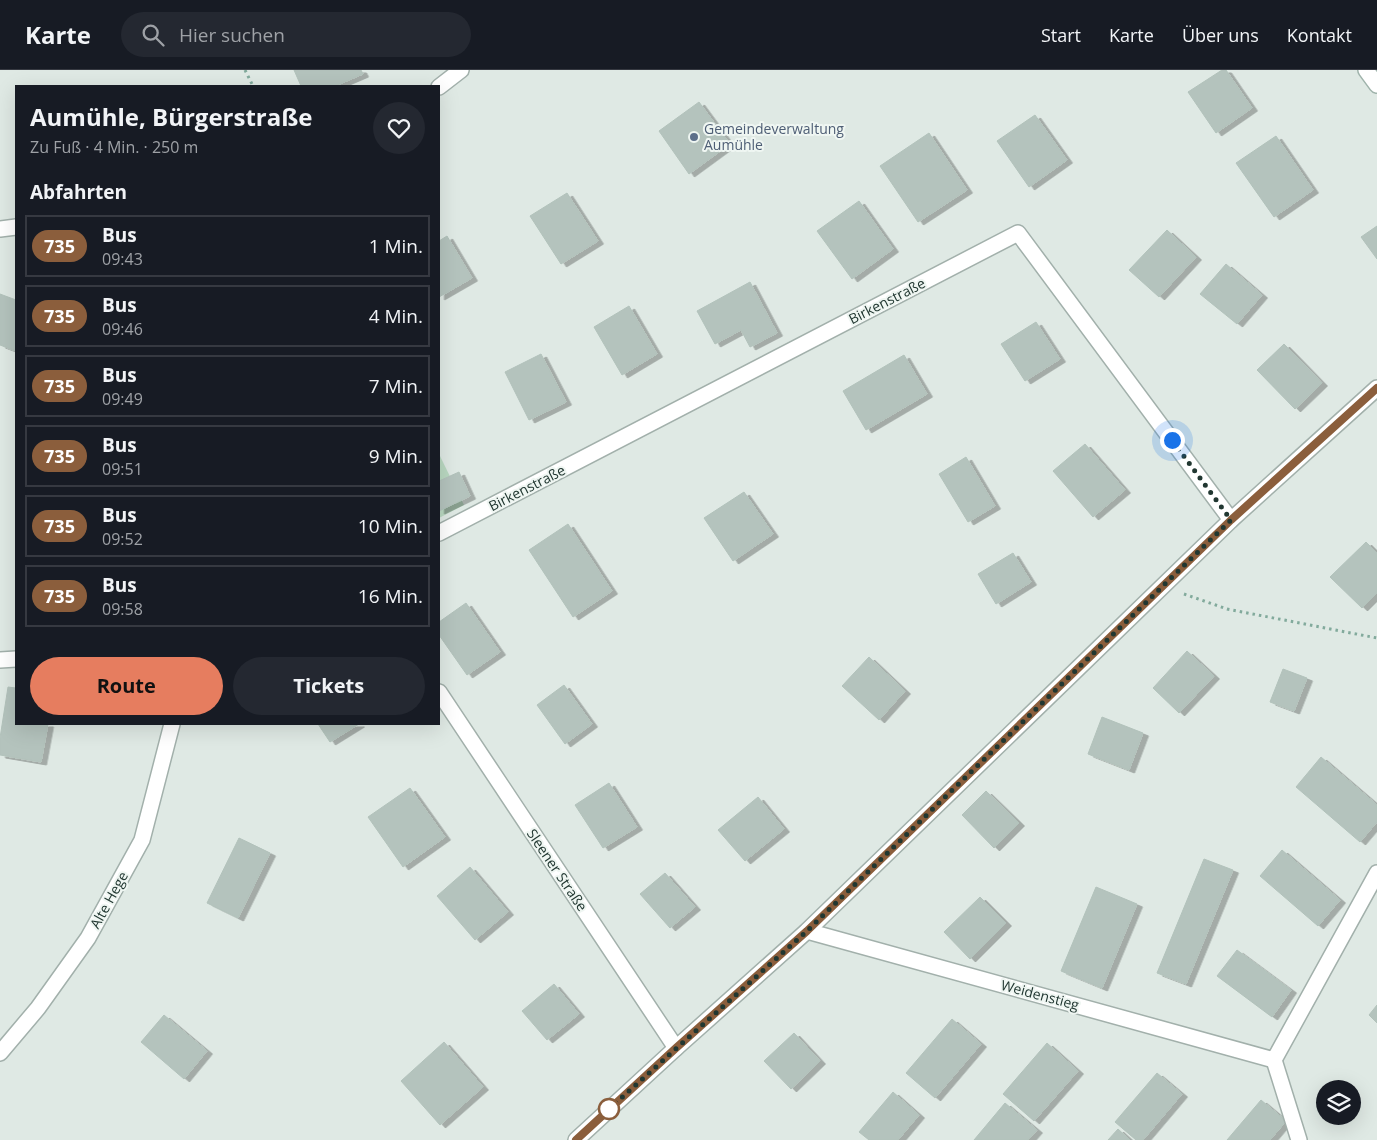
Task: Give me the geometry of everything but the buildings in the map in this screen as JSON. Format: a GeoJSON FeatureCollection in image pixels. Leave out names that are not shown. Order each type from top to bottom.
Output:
{"type":"FeatureCollection","features":[{"type":"Feature","properties":{"kind":"street"},"geometry":{"type":"LineString","coordinates":[[440,86],[461,70]]}},
{"type":"Feature","properties":{"kind":"street"},"geometry":{"type":"LineString","coordinates":[[1366,70],[1377,85]]}},
{"type":"Feature","properties":{"kind":"street"},"geometry":{"type":"LineString","coordinates":[[0,229],[15,227]]}},
{"type":"Feature","properties":{"kind":"street","name":"Birkenstraße"},"geometry":{"type":"LineString","coordinates":[[440,532],[1018,233],[1231,520]]}},
{"type":"Feature","properties":{"kind":"street"},"geometry":{"type":"LineString","coordinates":[[576,1140],[592,1134],[676,1048],[807,931],[1231,520],[1377,388]]}},
{"type":"Feature","properties":{"kind":"street"},"geometry":{"type":"LineString","coordinates":[[0,660],[15,659]]}},
{"type":"Feature","properties":{"kind":"street","name":"Sleener Straße"},"geometry":{"type":"LineString","coordinates":[[440,694],[676,1048]]}},
{"type":"Feature","properties":{"kind":"street","name":"Alte Hege"},"geometry":{"type":"LineString","coordinates":[[0,1053],[38,1008],[88,938],[142,840],[172,725]]}},
{"type":"Feature","properties":{"kind":"street"},"geometry":{"type":"LineString","coordinates":[[1299,1140],[1274,1060],[1377,873]]}},
{"type":"Feature","properties":{"kind":"street","name":"Weidenstieg"},"geometry":{"type":"LineString","coordinates":[[807,931],[1274,1060]]}},
{"type":"Feature","properties":{"kind":"path"},"geometry":{"type":"LineString","coordinates":[[245,70],[252,85]]}},
{"type":"Feature","properties":{"kind":"path"},"geometry":{"type":"LineString","coordinates":[[1162,586],[1227,609],[1377,638]]}},
{"type":"Feature","properties":{"kind":"green space"},"geometry":{"type":"Polygon","coordinates":[[[440,456],[464,505],[440,517],[440,456]]]}},
{"type":"Feature","properties":{"kind":"bus line","name":"735"},"geometry":{"type":"LineString","coordinates":[[576,1140],[807,931],[1231,520],[1377,388]]}},
{"type":"Feature","properties":{"kind":"place","name":"Gemeindeverwaltung Aumühle"},"geometry":{"type":"Point","coordinates":[694,137]}},
{"type":"Feature","properties":{"kind":"route"},"geometry":{"type":"LineString","coordinates":[[609,1109],[807,931],[1231,520],[1172,440]]}}]}
